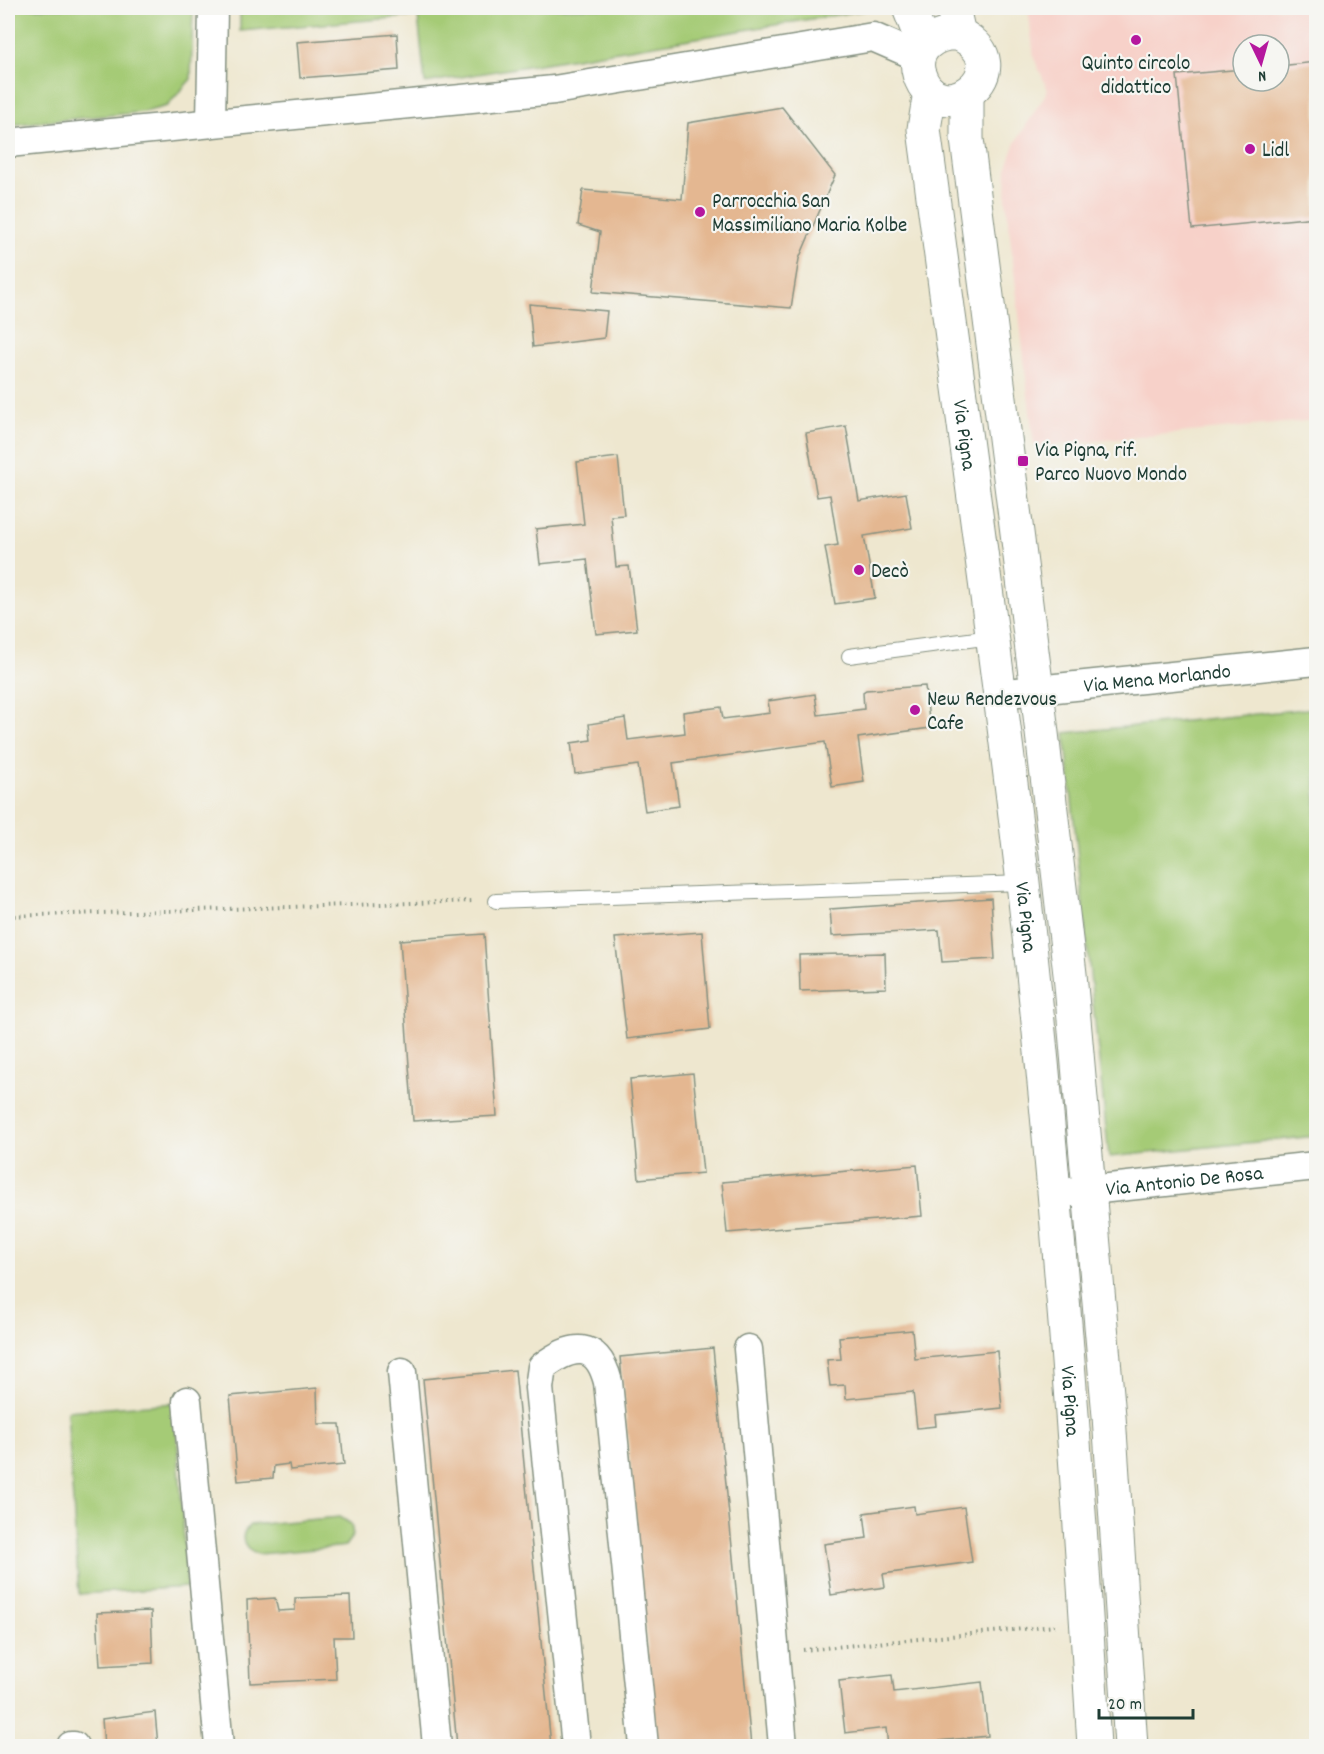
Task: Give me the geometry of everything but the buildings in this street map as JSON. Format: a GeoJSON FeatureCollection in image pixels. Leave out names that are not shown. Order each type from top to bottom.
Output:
{"type":"FeatureCollection","features":[{"type":"Feature","properties":{"kind":"main road"},"geometry":{"type":"LineString","coordinates":[[909,8],[921,52],[918,70],[922,82],[930,92],[942,98],[955,99],[967,95],[977,86],[983,75],[984,62],[979,49],[956,21],[946,33],[934,38],[921,52]]}},
{"type":"Feature","properties":{"kind":"main road","name":"Via Pigna"},"geometry":{"type":"LineString","coordinates":[[930,92],[924,129],[1023,883],[1053,1194],[1094,1746]]}},
{"type":"Feature","properties":{"kind":"main road"},"geometry":{"type":"LineString","coordinates":[[967,95],[969,150],[1070,974],[1110,1427],[1131,1746]]}},
{"type":"Feature","properties":{"kind":"street"},"geometry":{"type":"LineString","coordinates":[[211,123],[213,8]]}},
{"type":"Feature","properties":{"kind":"street"},"geometry":{"type":"LineString","coordinates":[[8,143],[554,90],[873,38],[921,52]]}},
{"type":"Feature","properties":{"kind":"street","name":"Via Mena Morlando"},"geometry":{"type":"LineString","coordinates":[[998,694],[1317,661]]}},
{"type":"Feature","properties":{"kind":"street","name":"Via Antonio De Rosa"},"geometry":{"type":"LineString","coordinates":[[1053,1194],[1317,1166]]}},
{"type":"Feature","properties":{"kind":"street"},"geometry":{"type":"LineString","coordinates":[[576,1746],[539,1388],[542,1368],[557,1356],[573,1349],[591,1353],[603,1363],[608,1382],[644,1746]]}},
{"type":"Feature","properties":{"kind":"street"},"geometry":{"type":"LineString","coordinates":[[748,1349],[783,1746]]}},
{"type":"Feature","properties":{"kind":"street"},"geometry":{"type":"LineString","coordinates":[[402,1372],[437,1746]]}},
{"type":"Feature","properties":{"kind":"street"},"geometry":{"type":"LineString","coordinates":[[187,1401],[219,1746]]}},
{"type":"Feature","properties":{"kind":"lane"},"geometry":{"type":"LineString","coordinates":[[849,656],[991,637]]}},
{"type":"Feature","properties":{"kind":"lane"},"geometry":{"type":"LineString","coordinates":[[496,901],[1023,883]]}},
{"type":"Feature","properties":{"kind":"path"},"geometry":{"type":"LineString","coordinates":[[8,916],[496,901]]}},
{"type":"Feature","properties":{"kind":"path"},"geometry":{"type":"LineString","coordinates":[[775,1653],[1086,1623]]}},
{"type":"Feature","properties":{"kind":"shaded area"},"geometry":{"type":"Polygon","coordinates":[[[1028,8],[1316,8],[1316,420],[1034,447],[1006,200],[1007,167],[1016,142],[1048,90],[1034,58],[1028,8]]]}},
{"type":"Feature","properties":{"kind":"green space"},"geometry":{"type":"Polygon","coordinates":[[[8,8],[193,8],[191,79],[167,106],[144,112],[8,125],[8,8]]]}},
{"type":"Feature","properties":{"kind":"green space"},"geometry":{"type":"Polygon","coordinates":[[[240,8],[878,8],[425,83],[418,16],[240,31],[240,8]]]}},
{"type":"Feature","properties":{"kind":"green space"},"geometry":{"type":"Polygon","coordinates":[[[1316,708],[1316,1136],[1109,1157],[1065,733],[1316,708]]]}},
{"type":"Feature","properties":{"kind":"green space"},"geometry":{"type":"Polygon","coordinates":[[[175,1403],[187,1587],[79,1594],[67,1411],[175,1403]]]}},
{"type":"Feature","properties":{"kind":"green space"},"geometry":{"type":"Polygon","coordinates":[[[340,1517],[351,1524],[353,1535],[345,1546],[258,1554],[249,1550],[243,1538],[250,1525],[340,1517]]]}},
{"type":"Feature","properties":{"kind":"place","name":"Quinto circolo didattico"},"geometry":{"type":"Point","coordinates":[1136,40]}},
{"type":"Feature","properties":{"kind":"place","name":"Lidl"},"geometry":{"type":"Point","coordinates":[1250,149]}},
{"type":"Feature","properties":{"kind":"place","name":"Parrocchia San Massimiliano Maria Kolbe"},"geometry":{"type":"Point","coordinates":[700,212]}},
{"type":"Feature","properties":{"kind":"place","name":"Via Pigna, rif. Parco Nuovo Mondo"},"geometry":{"type":"Point","coordinates":[1023,461]}},
{"type":"Feature","properties":{"kind":"place","name":"Decò"},"geometry":{"type":"Point","coordinates":[859,570]}},
{"type":"Feature","properties":{"kind":"place","name":"New Rendezvous Cafe"},"geometry":{"type":"Point","coordinates":[915,710]}}]}
